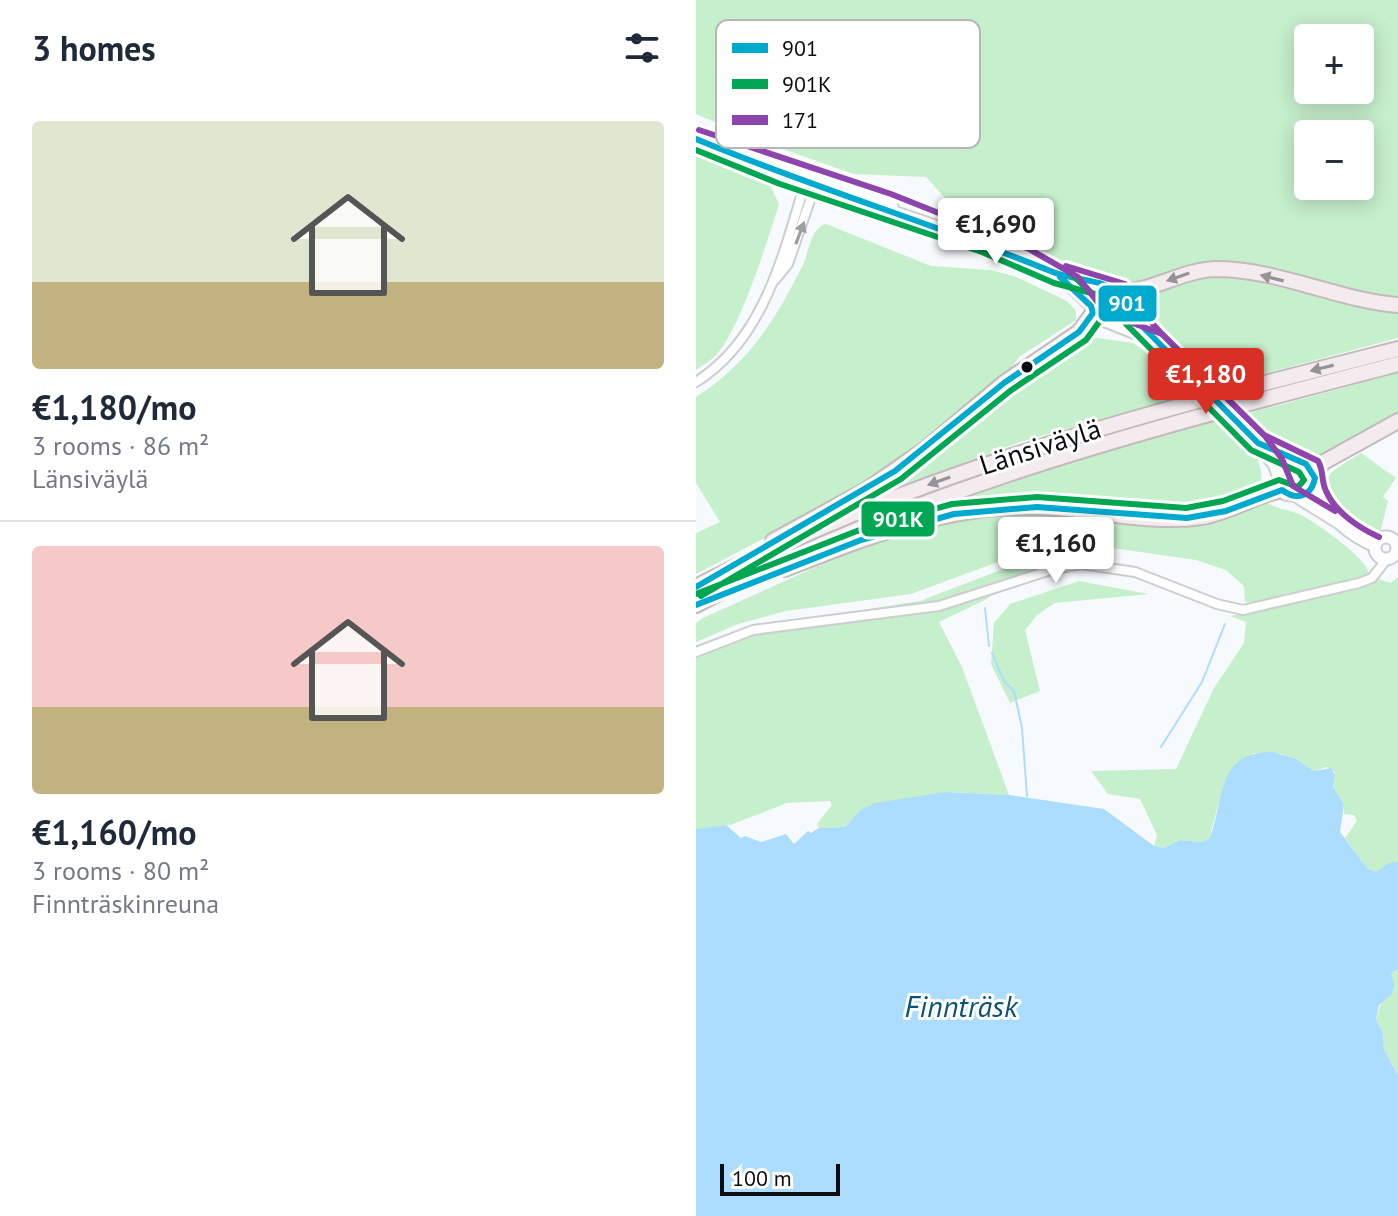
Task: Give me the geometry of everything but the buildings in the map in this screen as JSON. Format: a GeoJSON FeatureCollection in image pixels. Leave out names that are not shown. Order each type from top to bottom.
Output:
{"type":"FeatureCollection","features":[{"type":"Feature","properties":{"kind":"highway"},"geometry":{"type":"LineString","coordinates":[[1118,296],[1141,291],[1186,273],[1217,269],[1261,275],[1398,305]]}},
{"type":"Feature","properties":{"kind":"highway"},"geometry":{"type":"LineString","coordinates":[[699,585],[895,471],[1004,383],[1079,332],[1092,310]]}},
{"type":"Feature","properties":{"kind":"highway","name":"Länsiväylä"},"geometry":{"type":"LineString","coordinates":[[699,585],[808,534],[973,468],[1119,420],[1398,349]]}},
{"type":"Feature","properties":{"kind":"highway","name":"Länsiväylä"},"geometry":{"type":"LineString","coordinates":[[701,602],[812,546],[1018,469],[1121,436],[1398,364]]}},
{"type":"Feature","properties":{"kind":"highway"},"geometry":{"type":"LineString","coordinates":[[1314,480],[1324,462],[1398,421]]}},
{"type":"Feature","properties":{"kind":"highway"},"geometry":{"type":"LineString","coordinates":[[701,602],[861,540],[954,514],[1037,507],[1187,518],[1226,511],[1281,484]]}},
{"type":"Feature","properties":{"kind":"main road"},"geometry":{"type":"LineString","coordinates":[[721,148],[948,229],[1118,296],[1156,342],[1258,443],[1274,464],[1281,484],[1353,536],[1375,546],[1379,557],[1386,560],[1398,550],[1395,541],[1387,537],[1375,546]]}},
{"type":"Feature","properties":{"kind":"main road"},"geometry":{"type":"LineString","coordinates":[[1057,274],[1099,321],[1156,342]]}},
{"type":"Feature","properties":{"kind":"main road"},"geometry":{"type":"LineString","coordinates":[[1092,310],[1098,292],[1118,296]]}},
{"type":"Feature","properties":{"kind":"main road"},"geometry":{"type":"LineString","coordinates":[[1111,324],[1121,320],[1118,296]]}},
{"type":"Feature","properties":{"kind":"main road"},"geometry":{"type":"LineString","coordinates":[[1258,443],[1294,462],[1306,464],[1336,521]]}},
{"type":"Feature","properties":{"kind":"main road"},"geometry":{"type":"LineString","coordinates":[[1281,484],[1284,468],[1294,462]]}},
{"type":"Feature","properties":{"kind":"main road"},"geometry":{"type":"LineString","coordinates":[[1299,498],[1314,480]]}},
{"type":"Feature","properties":{"kind":"street"},"geometry":{"type":"LineString","coordinates":[[696,382],[739,346],[771,284],[812,182]]}},
{"type":"Feature","properties":{"kind":"street"},"geometry":{"type":"LineString","coordinates":[[696,652],[753,630],[939,606],[1054,569],[1081,564],[1135,572],[1217,604],[1243,610],[1359,583],[1372,578],[1386,560]]}},
{"type":"Feature","properties":{"kind":"green space"},"geometry":{"type":"Polygon","coordinates":[[[696,0],[1398,0],[1398,297],[1343,290],[1225,263],[1193,265],[1124,288],[1091,278],[1023,244],[1014,245],[942,221],[944,197],[926,177],[854,174],[780,148],[980,148],[980,20],[716,20],[716,122],[696,114],[696,0]]]}},
{"type":"Feature","properties":{"kind":"green space"},"geometry":{"type":"Polygon","coordinates":[[[696,148],[769,183],[779,204],[734,326],[716,355],[696,370],[696,148]]]}},
{"type":"Feature","properties":{"kind":"green space"},"geometry":{"type":"Polygon","coordinates":[[[826,224],[931,266],[990,270],[1014,276],[1067,301],[1076,311],[1076,320],[1019,357],[1012,367],[937,434],[856,490],[696,574],[696,533],[720,522],[696,483],[696,397],[731,370],[759,339],[793,285],[814,235],[826,224]]]}},
{"type":"Feature","properties":{"kind":"green space"},"geometry":{"type":"Polygon","coordinates":[[[1228,275],[1348,303],[1398,311],[1398,338],[1211,388],[1134,313],[1131,304],[1177,283],[1228,275]]]}},
{"type":"Feature","properties":{"kind":"green space"},"geometry":{"type":"Polygon","coordinates":[[[1084,336],[1133,343],[1161,362],[1194,393],[1020,442],[850,506],[916,465],[1020,377],[1084,336]]]}},
{"type":"Feature","properties":{"kind":"green space"},"geometry":{"type":"Polygon","coordinates":[[[1398,373],[1398,414],[1317,457],[1286,448],[1242,415],[1398,373]]]}},
{"type":"Feature","properties":{"kind":"green space"},"geometry":{"type":"Polygon","coordinates":[[[1220,418],[1245,441],[1260,466],[1260,489],[1239,502],[1194,513],[1056,505],[911,517],[1047,467],[1220,418]]]}},
{"type":"Feature","properties":{"kind":"green space"},"geometry":{"type":"Polygon","coordinates":[[[1361,453],[1396,478],[1383,497],[1388,501],[1380,533],[1373,536],[1340,514],[1325,490],[1326,481],[1332,473],[1361,453]]]}},
{"type":"Feature","properties":{"kind":"green space"},"geometry":{"type":"Polygon","coordinates":[[[1264,501],[1300,514],[1321,528],[1361,560],[1369,574],[1325,588],[1248,603],[1245,601],[1244,586],[1226,570],[1196,560],[1057,540],[911,594],[786,611],[738,624],[696,642],[696,623],[703,618],[879,541],[951,522],[1026,514],[1063,514],[1162,525],[1264,501]]]}},
{"type":"Feature","properties":{"kind":"green space"},"geometry":{"type":"Polygon","coordinates":[[[1067,551],[1083,552],[1049,562],[985,600],[939,622],[962,667],[1009,795],[946,792],[860,810],[845,827],[819,828],[817,824],[832,805],[830,801],[787,803],[730,825],[696,829],[696,653],[761,626],[920,601],[1029,559],[1067,551]]]}},
{"type":"Feature","properties":{"kind":"green space"},"geometry":{"type":"Polygon","coordinates":[[[1398,577],[1398,958],[1376,872],[1367,868],[1345,838],[1357,821],[1354,815],[1344,814],[1344,804],[1333,787],[1335,772],[1327,767],[1314,771],[1282,754],[1253,753],[1224,783],[1209,839],[1201,842],[1180,840],[1164,848],[1154,846],[1157,835],[1140,799],[1108,794],[1091,771],[1176,769],[1214,688],[1244,643],[1246,622],[1230,616],[1348,591],[1378,579],[1391,583],[1398,577]]]}},
{"type":"Feature","properties":{"kind":"green space"},"geometry":{"type":"Polygon","coordinates":[[[1079,581],[1149,594],[1055,603],[1037,615],[1025,630],[1040,691],[1010,703],[991,664],[994,623],[1010,604],[1079,581]]]}},
{"type":"Feature","properties":{"kind":"green space"},"geometry":{"type":"Polygon","coordinates":[[[1398,969],[1398,1076],[1384,1049],[1383,1033],[1376,1019],[1391,973],[1398,969]]]}},
{"type":"Feature","properties":{"kind":"water","name":"Finnträsk"},"geometry":{"type":"Polygon","coordinates":[[[1273,752],[1296,759],[1314,771],[1331,768],[1335,775],[1333,787],[1344,804],[1340,832],[1367,868],[1376,872],[1389,863],[1398,862],[1398,969],[1391,973],[1394,985],[1392,994],[1379,1005],[1376,1019],[1383,1033],[1384,1049],[1398,1076],[1398,1216],[696,1216],[696,829],[726,825],[741,838],[745,836],[761,842],[786,834],[794,844],[808,831],[845,827],[860,810],[875,803],[946,792],[1009,795],[1104,809],[1154,846],[1164,848],[1180,840],[1201,842],[1209,839],[1231,770],[1240,760],[1254,754],[1273,752]]]}},
{"type":"Feature","properties":{"kind":"waterway"},"geometry":{"type":"LineString","coordinates":[[985,608],[989,646]]}},
{"type":"Feature","properties":{"kind":"waterway"},"geometry":{"type":"LineString","coordinates":[[1161,747],[1202,682],[1225,624]]}},
{"type":"Feature","properties":{"kind":"waterway"},"geometry":{"type":"LineString","coordinates":[[992,653],[1004,681],[1014,691],[1022,728],[1027,796]]}},
{"type":"Feature","properties":{"kind":"transit line","name":"171"},"geometry":{"type":"LineString","coordinates":[[699,130],[716,136]]}},
{"type":"Feature","properties":{"kind":"transit line","name":"901"},"geometry":{"type":"LineString","coordinates":[[696,139],[716,147]]}},
{"type":"Feature","properties":{"kind":"transit line","name":"901"},"geometry":{"type":"LineString","coordinates":[[696,605],[861,540],[954,514],[1037,507],[1187,518],[1226,511],[1282,490],[1303,495],[1315,478],[1306,464],[1258,443],[1133,317],[1123,296],[1110,287],[1053,272],[719,148]]}},
{"type":"Feature","properties":{"kind":"transit line","name":"171"},"geometry":{"type":"LineString","coordinates":[[753,148],[891,194],[1029,249],[1078,277],[1106,313],[1162,334],[1264,435],[1318,461],[1324,487],[1335,506],[1356,524],[1379,537]]}},
{"type":"Feature","properties":{"kind":"transit line","name":"901K"},"geometry":{"type":"LineString","coordinates":[[696,150],[780,184],[982,252],[1054,283],[1110,298],[1126,324],[1251,450],[1299,472],[1304,480],[1298,487],[1279,480],[1223,501],[1186,508],[1037,497],[952,504],[857,531],[696,594]]}},
{"type":"Feature","properties":{"kind":"transit line","name":"171"},"geometry":{"type":"LineString","coordinates":[[1066,266],[1125,284],[1141,311],[1161,333]]}},
{"type":"Feature","properties":{"kind":"transit line","name":"901K"},"geometry":{"type":"LineString","coordinates":[[701,596],[901,479],[1010,391],[1086,340],[1102,318],[1103,310],[1098,299],[1067,270]]}},
{"type":"Feature","properties":{"kind":"transit line","name":"901"},"geometry":{"type":"LineString","coordinates":[[696,587],[895,471],[1004,383],[1079,332],[1093,313],[1091,306],[1060,277]]}},
{"type":"Feature","properties":{"kind":"transit line","name":"171"},"geometry":{"type":"LineString","coordinates":[[1265,436],[1282,459],[1293,486],[1335,511]]}}]}
